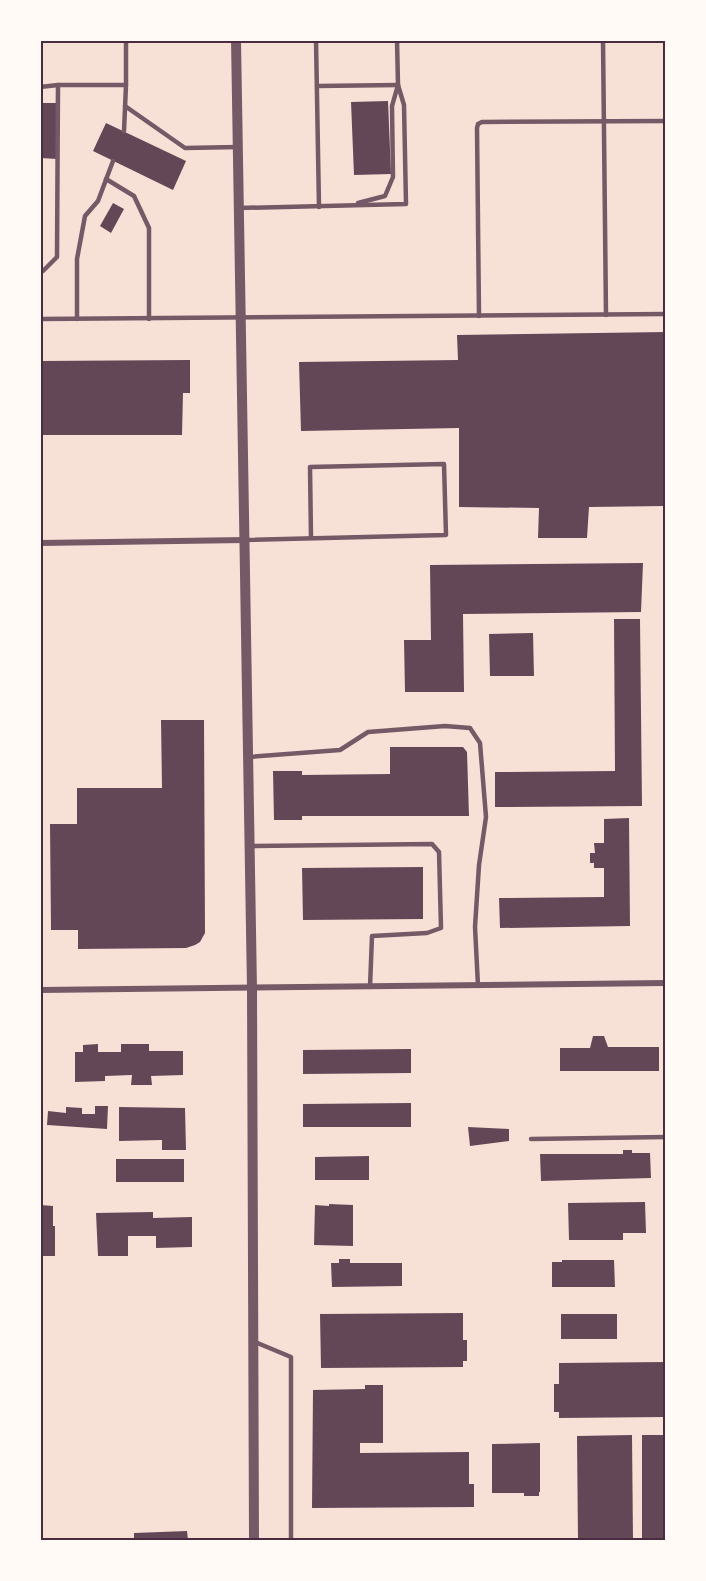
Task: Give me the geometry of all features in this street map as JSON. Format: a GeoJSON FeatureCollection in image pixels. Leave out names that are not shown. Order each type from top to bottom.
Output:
{"type":"FeatureCollection","features":[{"type":"Feature","properties":{"kind":"street"},"geometry":{"type":"LineString","coordinates":[[236,40],[252,989],[254,1540]]}},
{"type":"Feature","properties":{"kind":"street"},"geometry":{"type":"LineString","coordinates":[[40,543],[245,540]]}},
{"type":"Feature","properties":{"kind":"street"},"geometry":{"type":"LineString","coordinates":[[40,990],[666,983]]}},
{"type":"Feature","properties":{"kind":"lane"},"geometry":{"type":"LineString","coordinates":[[124,131],[126,40]]}},
{"type":"Feature","properties":{"kind":"lane"},"geometry":{"type":"LineString","coordinates":[[316,40],[319,207]]}},
{"type":"Feature","properties":{"kind":"lane"},"geometry":{"type":"LineString","coordinates":[[239,208],[406,204],[404,105],[398,84],[397,40]]}},
{"type":"Feature","properties":{"kind":"lane"},"geometry":{"type":"LineString","coordinates":[[603,40],[606,315]]}},
{"type":"Feature","properties":{"kind":"lane"},"geometry":{"type":"LineString","coordinates":[[317,86],[398,84]]}},
{"type":"Feature","properties":{"kind":"lane"},"geometry":{"type":"LineString","coordinates":[[350,205],[385,196],[393,177],[392,106],[398,84]]}},
{"type":"Feature","properties":{"kind":"lane"},"geometry":{"type":"LineString","coordinates":[[40,271],[43,271],[57,257],[58,85]]}},
{"type":"Feature","properties":{"kind":"lane"},"geometry":{"type":"LineString","coordinates":[[40,87],[126,85]]}},
{"type":"Feature","properties":{"kind":"lane"},"geometry":{"type":"LineString","coordinates":[[125,106],[185,148],[238,147]]}},
{"type":"Feature","properties":{"kind":"lane"},"geometry":{"type":"LineString","coordinates":[[479,316],[478,124],[483,122],[604,120],[666,121]]}},
{"type":"Feature","properties":{"kind":"lane"},"geometry":{"type":"LineString","coordinates":[[78,319],[77,259],[85,216],[98,201],[113,161]]}},
{"type":"Feature","properties":{"kind":"lane"},"geometry":{"type":"LineString","coordinates":[[106,180],[134,196],[150,228],[149,319]]}},
{"type":"Feature","properties":{"kind":"lane"},"geometry":{"type":"LineString","coordinates":[[40,319],[666,314]]}},
{"type":"Feature","properties":{"kind":"lane"},"geometry":{"type":"LineString","coordinates":[[245,540],[447,535],[444,464],[310,467],[311,538]]}},
{"type":"Feature","properties":{"kind":"lane"},"geometry":{"type":"LineString","coordinates":[[248,757],[340,750],[368,732],[445,726],[471,728],[480,743],[486,817],[479,865],[475,927],[478,986]]}},
{"type":"Feature","properties":{"kind":"lane"},"geometry":{"type":"LineString","coordinates":[[249,846],[432,844],[439,852],[441,927],[427,933],[372,936],[370,987]]}},
{"type":"Feature","properties":{"kind":"lane"},"geometry":{"type":"LineString","coordinates":[[531,1139],[666,1137]]}},
{"type":"Feature","properties":{"kind":"lane"},"geometry":{"type":"LineString","coordinates":[[253,1342],[291,1357],[291,1540]]}},
{"type":"Feature","properties":{"kind":"building"},"geometry":{"type":"Polygon","coordinates":[[[388,101],[391,174],[354,175],[351,102],[388,101]]]}},
{"type":"Feature","properties":{"kind":"building"},"geometry":{"type":"Polygon","coordinates":[[[40,103],[56,103],[57,159],[40,158],[40,103]]]}},
{"type":"Feature","properties":{"kind":"building"},"geometry":{"type":"Polygon","coordinates":[[[106,123],[186,161],[173,190],[93,151],[106,123]]]}},
{"type":"Feature","properties":{"kind":"building"},"geometry":{"type":"Polygon","coordinates":[[[113,203],[124,209],[111,233],[100,226],[113,203]]]}},
{"type":"Feature","properties":{"kind":"building"},"geometry":{"type":"Polygon","coordinates":[[[666,332],[666,506],[589,507],[587,538],[538,538],[539,508],[459,507],[459,428],[301,431],[299,362],[458,360],[457,335],[666,332]]]}},
{"type":"Feature","properties":{"kind":"building"},"geometry":{"type":"Polygon","coordinates":[[[190,360],[190,393],[183,393],[182,435],[40,435],[40,361],[190,360]]]}},
{"type":"Feature","properties":{"kind":"building"},"geometry":{"type":"Polygon","coordinates":[[[643,563],[641,612],[463,614],[464,692],[405,692],[404,640],[431,640],[430,565],[643,563]]]}},
{"type":"Feature","properties":{"kind":"building"},"geometry":{"type":"Polygon","coordinates":[[[614,619],[640,619],[642,806],[495,807],[495,772],[615,771],[614,619]]]}},
{"type":"Feature","properties":{"kind":"building"},"geometry":{"type":"Polygon","coordinates":[[[533,633],[534,676],[490,676],[489,634],[533,633]]]}},
{"type":"Feature","properties":{"kind":"building"},"geometry":{"type":"Polygon","coordinates":[[[161,720],[204,720],[205,933],[200,942],[186,948],[78,949],[78,930],[51,930],[50,824],[77,824],[77,788],[162,788],[161,720]]]}},
{"type":"Feature","properties":{"kind":"building"},"geometry":{"type":"Polygon","coordinates":[[[390,747],[463,747],[467,752],[469,816],[302,816],[302,820],[274,820],[273,771],[302,771],[302,775],[390,774],[390,747]]]}},
{"type":"Feature","properties":{"kind":"building"},"geometry":{"type":"Polygon","coordinates":[[[629,818],[630,926],[500,928],[499,898],[604,897],[604,868],[594,868],[594,863],[590,863],[590,853],[595,853],[594,843],[604,843],[604,819],[629,818]]]}},
{"type":"Feature","properties":{"kind":"building"},"geometry":{"type":"Polygon","coordinates":[[[423,867],[423,919],[303,920],[302,868],[423,867]]]}},
{"type":"Feature","properties":{"kind":"building"},"geometry":{"type":"Polygon","coordinates":[[[593,1036],[604,1036],[608,1047],[659,1047],[659,1071],[560,1071],[560,1048],[590,1048],[593,1036]]]}},
{"type":"Feature","properties":{"kind":"building"},"geometry":{"type":"Polygon","coordinates":[[[98,1044],[98,1052],[121,1052],[121,1044],[149,1044],[149,1051],[183,1051],[183,1075],[151,1076],[152,1085],[131,1085],[132,1075],[105,1076],[105,1081],[75,1082],[75,1052],[83,1052],[83,1045],[98,1044]]]}},
{"type":"Feature","properties":{"kind":"building"},"geometry":{"type":"Polygon","coordinates":[[[411,1049],[411,1073],[303,1074],[303,1050],[411,1049]]]}},
{"type":"Feature","properties":{"kind":"building"},"geometry":{"type":"Polygon","coordinates":[[[411,1103],[411,1127],[303,1127],[303,1104],[411,1103]]]}},
{"type":"Feature","properties":{"kind":"building"},"geometry":{"type":"Polygon","coordinates":[[[95,1106],[108,1106],[107,1129],[47,1125],[48,1111],[66,1113],[66,1107],[82,1108],[82,1114],[95,1114],[95,1106]]]}},
{"type":"Feature","properties":{"kind":"building"},"geometry":{"type":"Polygon","coordinates":[[[119,1107],[185,1108],[186,1150],[162,1150],[162,1140],[119,1141],[119,1107]]]}},
{"type":"Feature","properties":{"kind":"building"},"geometry":{"type":"Polygon","coordinates":[[[468,1127],[509,1129],[509,1141],[470,1146],[468,1127]]]}},
{"type":"Feature","properties":{"kind":"building"},"geometry":{"type":"Polygon","coordinates":[[[623,1150],[632,1150],[632,1153],[650,1153],[651,1178],[541,1181],[540,1154],[623,1154],[623,1150]]]}},
{"type":"Feature","properties":{"kind":"building"},"geometry":{"type":"Polygon","coordinates":[[[369,1156],[369,1180],[315,1180],[315,1157],[369,1156]]]}},
{"type":"Feature","properties":{"kind":"building"},"geometry":{"type":"Polygon","coordinates":[[[116,1159],[184,1159],[184,1182],[116,1182],[116,1159]]]}},
{"type":"Feature","properties":{"kind":"building"},"geometry":{"type":"Polygon","coordinates":[[[645,1202],[646,1233],[623,1233],[623,1240],[569,1240],[568,1203],[645,1202]]]}},
{"type":"Feature","properties":{"kind":"building"},"geometry":{"type":"Polygon","coordinates":[[[329,1204],[353,1205],[353,1246],[314,1245],[315,1205],[329,1206],[329,1204]]]}},
{"type":"Feature","properties":{"kind":"building"},"geometry":{"type":"Polygon","coordinates":[[[40,1205],[53,1206],[55,1256],[40,1256],[40,1205]]]}},
{"type":"Feature","properties":{"kind":"building"},"geometry":{"type":"Polygon","coordinates":[[[153,1212],[153,1218],[192,1217],[192,1247],[156,1248],[156,1236],[128,1236],[128,1256],[98,1256],[96,1213],[153,1212]]]}},
{"type":"Feature","properties":{"kind":"building"},"geometry":{"type":"Polygon","coordinates":[[[339,1259],[350,1259],[350,1263],[402,1263],[402,1286],[332,1287],[331,1263],[339,1263],[339,1259]]]}},
{"type":"Feature","properties":{"kind":"building"},"geometry":{"type":"Polygon","coordinates":[[[562,1260],[614,1260],[615,1287],[552,1287],[552,1262],[562,1262],[562,1260]]]}},
{"type":"Feature","properties":{"kind":"building"},"geometry":{"type":"Polygon","coordinates":[[[463,1313],[463,1340],[467,1340],[467,1361],[463,1361],[463,1367],[321,1368],[320,1314],[463,1313]]]}},
{"type":"Feature","properties":{"kind":"building"},"geometry":{"type":"Polygon","coordinates":[[[561,1314],[617,1314],[617,1339],[561,1339],[561,1314]]]}},
{"type":"Feature","properties":{"kind":"building"},"geometry":{"type":"Polygon","coordinates":[[[666,1362],[666,1417],[559,1418],[559,1412],[554,1412],[554,1384],[559,1384],[559,1363],[666,1362]]]}},
{"type":"Feature","properties":{"kind":"building"},"geometry":{"type":"Polygon","coordinates":[[[365,1385],[383,1385],[383,1443],[360,1443],[360,1453],[469,1452],[469,1484],[474,1484],[474,1507],[312,1508],[313,1390],[365,1389],[365,1385]]]}},
{"type":"Feature","properties":{"kind":"building"},"geometry":{"type":"Polygon","coordinates":[[[632,1435],[633,1540],[578,1540],[577,1436],[632,1435]]]}},
{"type":"Feature","properties":{"kind":"building"},"geometry":{"type":"Polygon","coordinates":[[[642,1435],[666,1435],[666,1540],[642,1540],[642,1435]]]}},
{"type":"Feature","properties":{"kind":"building"},"geometry":{"type":"Polygon","coordinates":[[[540,1443],[539,1496],[524,1496],[524,1493],[492,1493],[492,1444],[540,1443]]]}},
{"type":"Feature","properties":{"kind":"building"},"geometry":{"type":"Polygon","coordinates":[[[187,1531],[188,1540],[134,1540],[134,1533],[187,1531]]]}}]}
